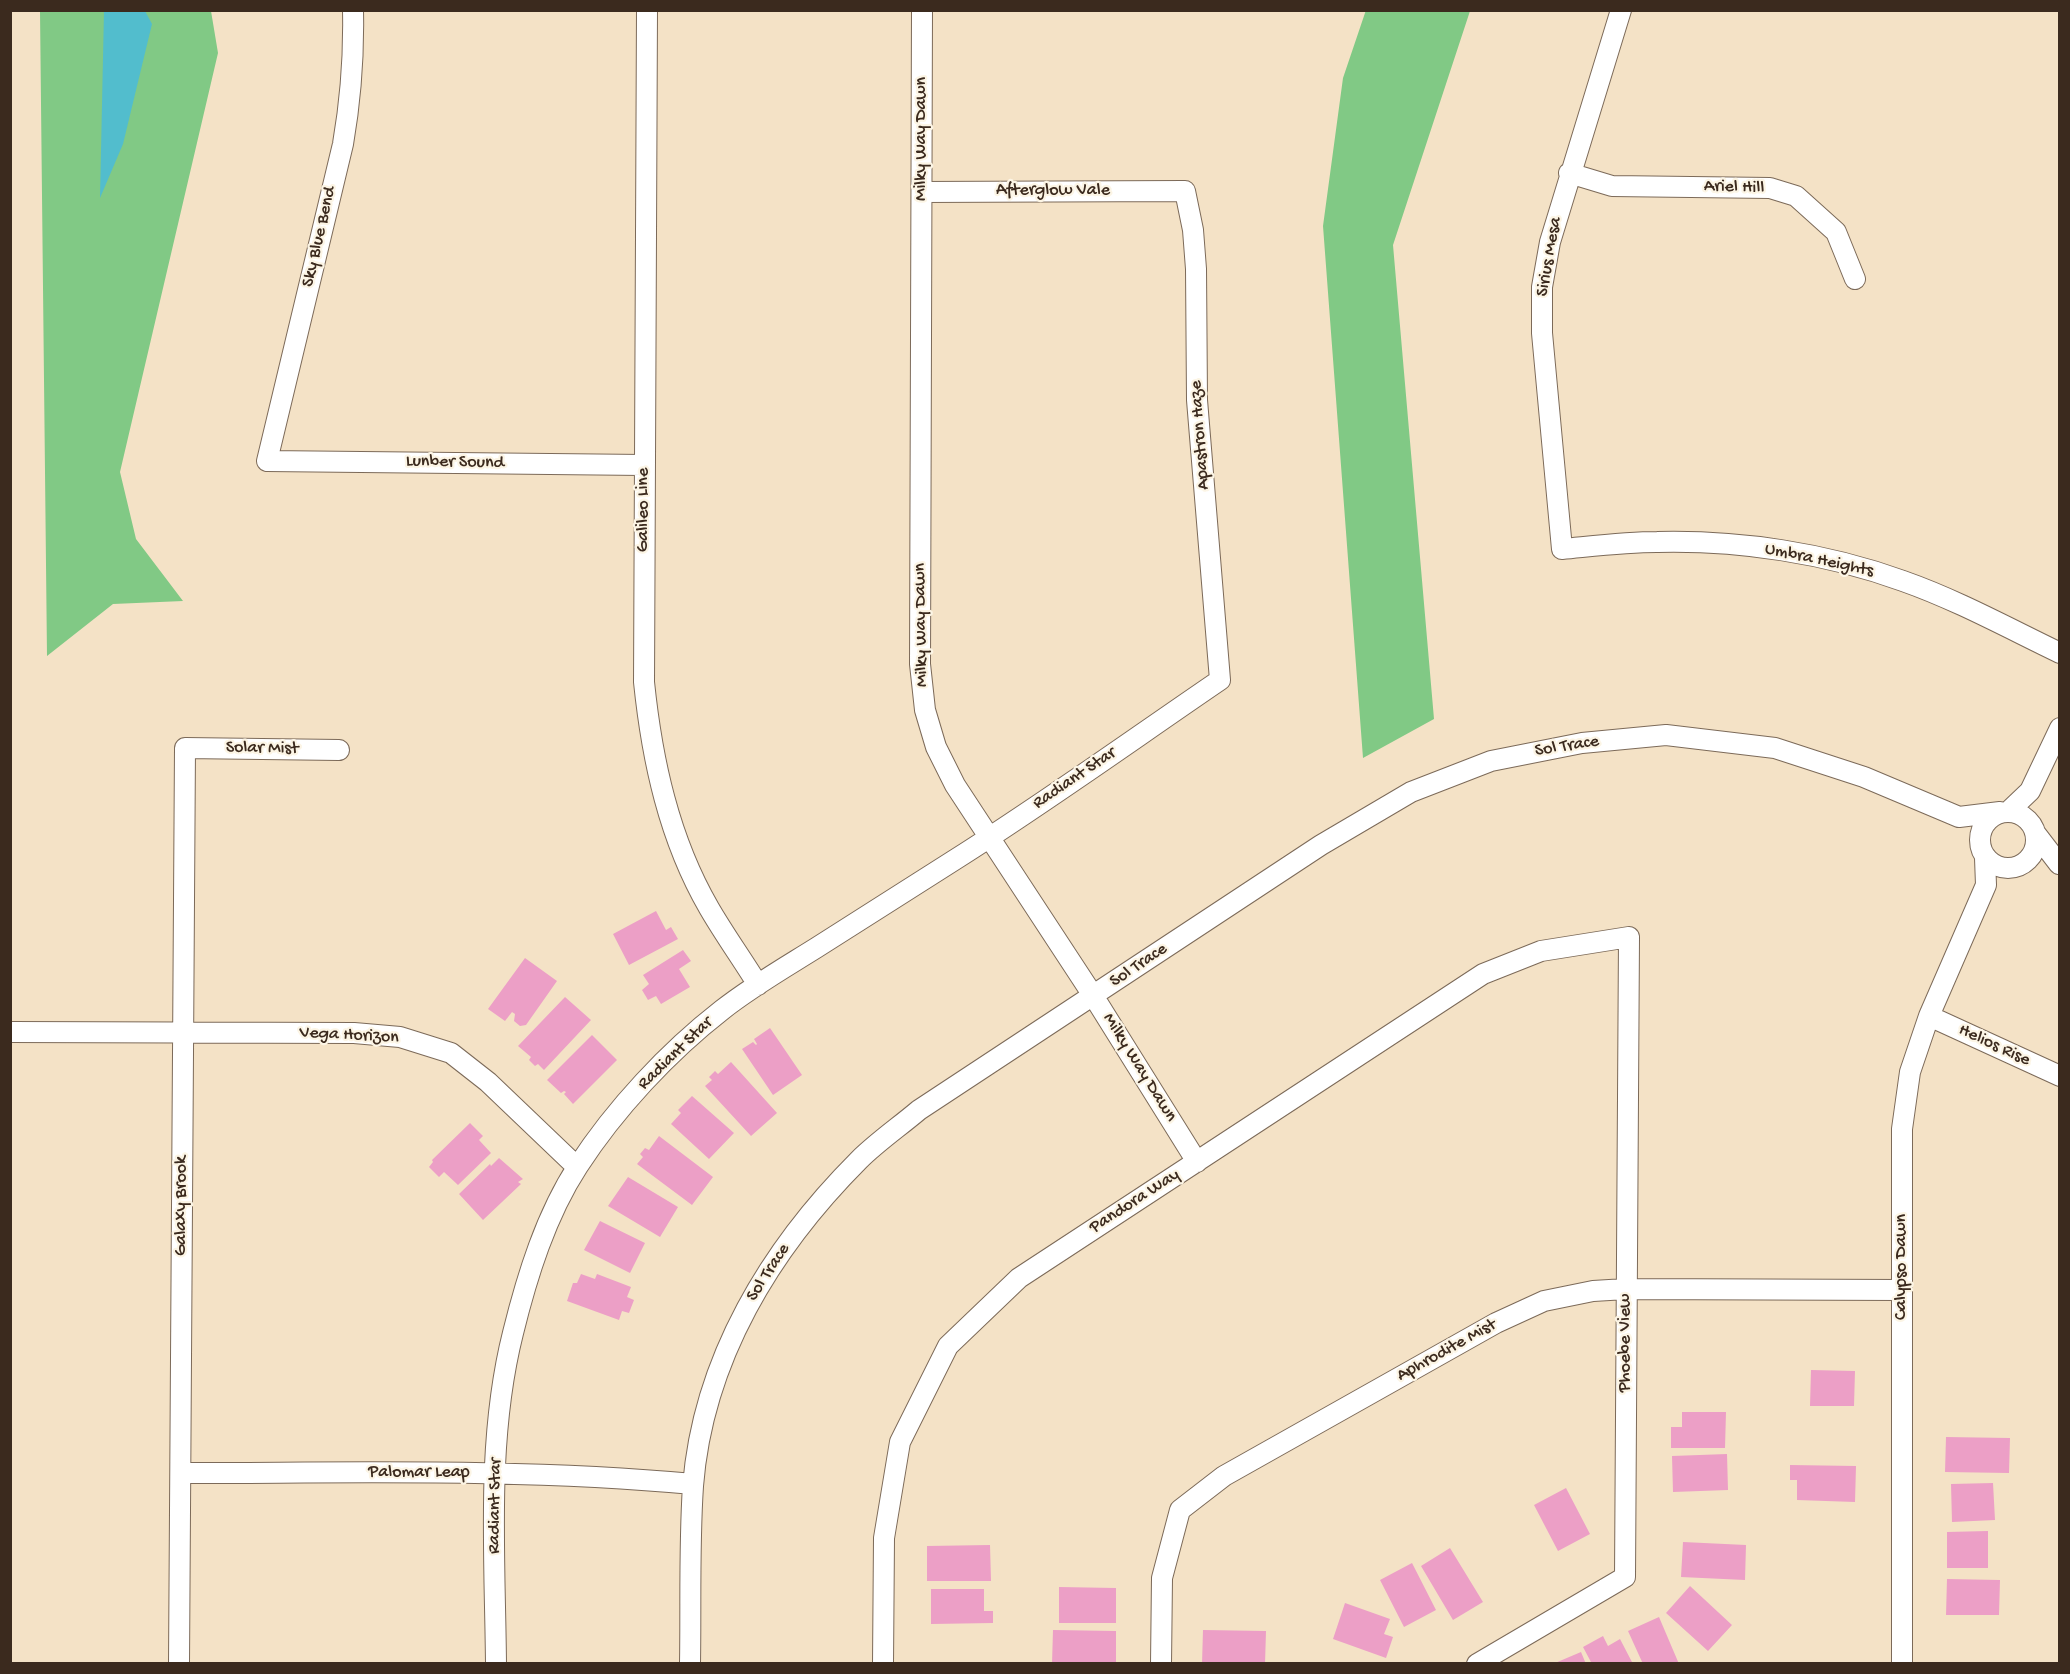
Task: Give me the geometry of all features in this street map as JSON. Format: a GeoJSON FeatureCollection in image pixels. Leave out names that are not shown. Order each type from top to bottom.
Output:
{"type":"FeatureCollection","features":[{"type":"Feature","properties":{"kind":"street","name":"Sky Blue Bend"},"geometry":{"type":"LineString","coordinates":[[267,461],[344,144],[354,60],[353,10]]}},
{"type":"Feature","properties":{"kind":"street","name":"Galileo Line"},"geometry":{"type":"LineString","coordinates":[[647,10],[644,682],[648,727],[657,773],[670,819],[698,887],[708,907],[758,985]]}},
{"type":"Feature","properties":{"kind":"street","name":"Milky Way Dawn"},"geometry":{"type":"LineString","coordinates":[[922,10],[920,664],[924,710],[936,747],[955,785],[1094,997],[1197,1162]]}},
{"type":"Feature","properties":{"kind":"street","name":"Sirius Mesa"},"geometry":{"type":"LineString","coordinates":[[1562,549],[1542,333],[1542,287],[1550,242],[1569,173],[1621,10]]}},
{"type":"Feature","properties":{"kind":"street","name":"Ariel Hill"},"geometry":{"type":"LineString","coordinates":[[1569,173],[1612,186],[1770,188],[1796,196],[1836,232],[1856,279]]}},
{"type":"Feature","properties":{"kind":"street","name":"Afterglow Vale"},"geometry":{"type":"LineString","coordinates":[[922,192],[1185,191]]}},
{"type":"Feature","properties":{"kind":"street","name":"Apastron Haze"},"geometry":{"type":"LineString","coordinates":[[1185,191],[1193,230],[1196,269],[1197,400],[1220,680]]}},
{"type":"Feature","properties":{"kind":"street","name":"Lunber Sound"},"geometry":{"type":"LineString","coordinates":[[267,461],[644,465]]}},
{"type":"Feature","properties":{"kind":"street","name":"Umbra Heights"},"geometry":{"type":"LineString","coordinates":[[1562,549],[1656,542],[1715,543],[1772,549],[1840,562],[1903,580],[2060,653]]}},
{"type":"Feature","properties":{"kind":"street","name":"Radiant Star"},"geometry":{"type":"LineString","coordinates":[[496,1664],[495,1473],[500,1402],[512,1335],[528,1276],[554,1211],[577,1167],[621,1109],[672,1054],[721,1011],[990,837],[1220,680]]}},
{"type":"Feature","properties":{"kind":"street"},"geometry":{"type":"LineString","coordinates":[[1983,854],[1979,840],[1984,822],[1991,816],[2004,811],[2030,791],[2060,728]]}},
{"type":"Feature","properties":{"kind":"street","name":"Sol Trace"},"geometry":{"type":"LineString","coordinates":[[690,1664],[693,1484],[701,1430],[717,1370],[753,1295],[775,1259],[816,1205],[861,1158],[919,1110],[1094,997],[1321,845],[1411,792],[1491,761],[1582,743],[1666,735],[1775,748],[1864,777],[1959,817],[2004,811]]}},
{"type":"Feature","properties":{"kind":"street","name":"Solar Mist"},"geometry":{"type":"LineString","coordinates":[[185,748],[339,750]]}},
{"type":"Feature","properties":{"kind":"street","name":"Galaxy Brook"},"geometry":{"type":"LineString","coordinates":[[179,1664],[185,748]]}},
{"type":"Feature","properties":{"kind":"street"},"geometry":{"type":"LineString","coordinates":[[1986,885],[2033,853],[2036,844],[2030,791]]}},
{"type":"Feature","properties":{"kind":"street"},"geometry":{"type":"LineString","coordinates":[[2004,811],[2018,813],[2026,818],[2059,864]]}},
{"type":"Feature","properties":{"kind":"street"},"geometry":{"type":"LineString","coordinates":[[1959,817],[1992,864],[2001,867],[2059,864]]}},
{"type":"Feature","properties":{"kind":"street","name":"Calypso Dawn"},"geometry":{"type":"LineString","coordinates":[[1902,1664],[1902,1129],[1910,1072],[1929,1016],[1986,885],[1983,854]]}},
{"type":"Feature","properties":{"kind":"street","name":"Pandora Way"},"geometry":{"type":"LineString","coordinates":[[883,1664],[884,1538],[900,1442],[948,1346],[1019,1278],[1484,974],[1541,951],[1629,937]]}},
{"type":"Feature","properties":{"kind":"street","name":"Phoebe View"},"geometry":{"type":"LineString","coordinates":[[1477,1664],[1625,1577],[1629,937]]}},
{"type":"Feature","properties":{"kind":"street","name":"Helios Rise"},"geometry":{"type":"LineString","coordinates":[[1929,1016],[2060,1076]]}},
{"type":"Feature","properties":{"kind":"street","name":"Vega Horizon"},"geometry":{"type":"LineString","coordinates":[[10,1032],[354,1033],[400,1037],[451,1053],[488,1082],[577,1167]]}},
{"type":"Feature","properties":{"kind":"street","name":"Aphrodite Mist"},"geometry":{"type":"LineString","coordinates":[[1161,1664],[1162,1578],[1180,1510],[1224,1476],[1496,1323],[1544,1301],[1593,1291],[1626,1288],[1902,1290]]}},
{"type":"Feature","properties":{"kind":"street","name":"Palomar Leap"},"geometry":{"type":"LineString","coordinates":[[181,1473],[495,1473],[693,1484]]}},
{"type":"Feature","properties":{"kind":"green space"},"geometry":{"type":"Polygon","coordinates":[[[1366,10],[1470,11],[1393,245],[1434,719],[1363,758],[1323,226],[1343,78],[1366,10]]]}},
{"type":"Feature","properties":{"kind":"green space"},"geometry":{"type":"Polygon","coordinates":[[[40,11],[211,11],[218,53],[120,472],[136,539],[183,601],[113,604],[47,656],[40,11]]]}},
{"type":"Feature","properties":{"kind":"water"},"geometry":{"type":"Polygon","coordinates":[[[104,11],[145,11],[152,24],[123,144],[100,198],[104,11]]]}},
{"type":"Feature","properties":{"kind":"building"},"geometry":{"type":"Polygon","coordinates":[[[656,911],[666,930],[671,927],[678,939],[629,965],[613,934],[656,911]]]}},
{"type":"Feature","properties":{"kind":"building"},"geometry":{"type":"Polygon","coordinates":[[[683,950],[691,961],[679,969],[690,987],[661,1004],[656,996],[648,1000],[642,990],[649,984],[643,975],[683,950]]]}},
{"type":"Feature","properties":{"kind":"building"},"geometry":{"type":"Polygon","coordinates":[[[525,958],[557,981],[526,1025],[520,1026],[514,1021],[515,1014],[512,1012],[505,1021],[488,1009],[525,958]]]}},
{"type":"Feature","properties":{"kind":"building"},"geometry":{"type":"Polygon","coordinates":[[[565,997],[591,1020],[544,1070],[538,1064],[535,1066],[529,1060],[531,1057],[518,1046],[565,997]]]}},
{"type":"Feature","properties":{"kind":"building"},"geometry":{"type":"Polygon","coordinates":[[[770,1028],[802,1075],[773,1095],[742,1049],[753,1042],[756,1045],[754,1039],[770,1028]]]}},
{"type":"Feature","properties":{"kind":"building"},"geometry":{"type":"Polygon","coordinates":[[[592,1035],[617,1060],[573,1104],[564,1094],[566,1092],[561,1093],[547,1080],[592,1035]]]}},
{"type":"Feature","properties":{"kind":"building"},"geometry":{"type":"Polygon","coordinates":[[[731,1062],[777,1113],[751,1136],[705,1086],[712,1080],[709,1077],[715,1071],[718,1074],[731,1062]]]}},
{"type":"Feature","properties":{"kind":"building"},"geometry":{"type":"Polygon","coordinates":[[[692,1096],[734,1133],[709,1159],[671,1124],[681,1113],[678,1110],[692,1096]]]}},
{"type":"Feature","properties":{"kind":"building"},"geometry":{"type":"Polygon","coordinates":[[[470,1123],[483,1136],[479,1140],[491,1153],[458,1185],[444,1172],[439,1177],[429,1167],[432,1160],[470,1123]]]}},
{"type":"Feature","properties":{"kind":"building"},"geometry":{"type":"Polygon","coordinates":[[[659,1136],[713,1177],[692,1205],[637,1164],[643,1157],[640,1154],[645,1148],[649,1150],[659,1136]]]}},
{"type":"Feature","properties":{"kind":"building"},"geometry":{"type":"Polygon","coordinates":[[[499,1158],[523,1179],[518,1182],[521,1184],[483,1220],[459,1194],[499,1158]]]}},
{"type":"Feature","properties":{"kind":"building"},"geometry":{"type":"Polygon","coordinates":[[[628,1177],[678,1207],[660,1237],[608,1206],[628,1177]]]}},
{"type":"Feature","properties":{"kind":"building"},"geometry":{"type":"Polygon","coordinates":[[[600,1221],[645,1243],[630,1273],[584,1250],[600,1221]]]}},
{"type":"Feature","properties":{"kind":"building"},"geometry":{"type":"Polygon","coordinates":[[[581,1274],[595,1279],[597,1274],[631,1287],[627,1297],[634,1300],[629,1313],[622,1311],[619,1320],[567,1301],[573,1283],[577,1283],[581,1274]]]}},
{"type":"Feature","properties":{"kind":"building"},"geometry":{"type":"Polygon","coordinates":[[[1811,1370],[1855,1371],[1854,1406],[1810,1406],[1811,1370]]]}},
{"type":"Feature","properties":{"kind":"building"},"geometry":{"type":"Polygon","coordinates":[[[1682,1412],[1726,1412],[1725,1448],[1671,1448],[1671,1427],[1682,1427],[1682,1412]]]}},
{"type":"Feature","properties":{"kind":"building"},"geometry":{"type":"Polygon","coordinates":[[[1946,1437],[2010,1438],[2009,1473],[1945,1472],[1946,1437]]]}},
{"type":"Feature","properties":{"kind":"building"},"geometry":{"type":"Polygon","coordinates":[[[1727,1454],[1728,1490],[1673,1492],[1672,1456],[1727,1454]]]}},
{"type":"Feature","properties":{"kind":"building"},"geometry":{"type":"Polygon","coordinates":[[[1790,1465],[1856,1466],[1855,1502],[1797,1500],[1797,1480],[1790,1480],[1790,1465]]]}},
{"type":"Feature","properties":{"kind":"building"},"geometry":{"type":"Polygon","coordinates":[[[1993,1483],[1995,1520],[1952,1522],[1951,1484],[1993,1483]]]}},
{"type":"Feature","properties":{"kind":"building"},"geometry":{"type":"Polygon","coordinates":[[[1566,1488],[1590,1534],[1558,1551],[1534,1505],[1566,1488]]]}},
{"type":"Feature","properties":{"kind":"building"},"geometry":{"type":"Polygon","coordinates":[[[1988,1531],[1988,1568],[1947,1568],[1947,1532],[1988,1531]]]}},
{"type":"Feature","properties":{"kind":"building"},"geometry":{"type":"Polygon","coordinates":[[[1683,1542],[1746,1545],[1745,1580],[1681,1577],[1683,1542]]]}},
{"type":"Feature","properties":{"kind":"building"},"geometry":{"type":"Polygon","coordinates":[[[990,1545],[991,1581],[927,1581],[927,1546],[990,1545]]]}},
{"type":"Feature","properties":{"kind":"building"},"geometry":{"type":"Polygon","coordinates":[[[1450,1548],[1483,1602],[1453,1620],[1421,1566],[1450,1548]]]}},
{"type":"Feature","properties":{"kind":"building"},"geometry":{"type":"Polygon","coordinates":[[[1412,1563],[1436,1610],[1404,1627],[1380,1580],[1412,1563]]]}},
{"type":"Feature","properties":{"kind":"building"},"geometry":{"type":"Polygon","coordinates":[[[1947,1579],[2000,1580],[1999,1615],[1946,1615],[1947,1579]]]}},
{"type":"Feature","properties":{"kind":"building"},"geometry":{"type":"Polygon","coordinates":[[[1690,1586],[1732,1625],[1708,1651],[1666,1613],[1690,1586]]]}},
{"type":"Feature","properties":{"kind":"building"},"geometry":{"type":"Polygon","coordinates":[[[1059,1587],[1116,1588],[1116,1623],[1059,1623],[1059,1587]]]}},
{"type":"Feature","properties":{"kind":"building"},"geometry":{"type":"Polygon","coordinates":[[[931,1589],[984,1589],[984,1611],[993,1611],[993,1623],[931,1624],[931,1589]]]}},
{"type":"Feature","properties":{"kind":"building"},"geometry":{"type":"Polygon","coordinates":[[[1345,1603],[1390,1619],[1384,1634],[1393,1637],[1386,1658],[1333,1639],[1345,1603]]]}},
{"type":"Feature","properties":{"kind":"building"},"geometry":{"type":"Polygon","coordinates":[[[1659,1617],[1679,1664],[1643,1664],[1628,1631],[1659,1617]]]}},
{"type":"Feature","properties":{"kind":"building"},"geometry":{"type":"Polygon","coordinates":[[[1053,1630],[1116,1631],[1116,1664],[1052,1664],[1053,1630]]]}},
{"type":"Feature","properties":{"kind":"building"},"geometry":{"type":"Polygon","coordinates":[[[1203,1630],[1266,1631],[1265,1664],[1202,1664],[1203,1630]]]}},
{"type":"Feature","properties":{"kind":"building"},"geometry":{"type":"Polygon","coordinates":[[[1603,1636],[1608,1646],[1620,1639],[1633,1664],[1592,1664],[1583,1647],[1603,1636]]]}},
{"type":"Feature","properties":{"kind":"building"},"geometry":{"type":"Polygon","coordinates":[[[1581,1652],[1586,1664],[1555,1664],[1555,1663],[1581,1652]]]}}]}
